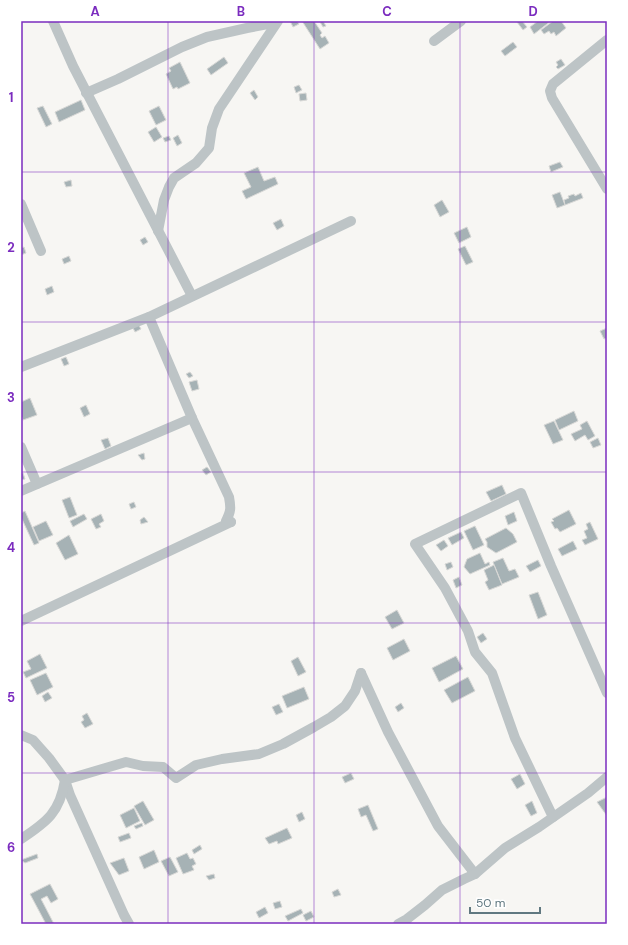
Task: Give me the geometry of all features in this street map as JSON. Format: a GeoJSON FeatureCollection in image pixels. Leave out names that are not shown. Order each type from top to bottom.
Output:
{"type":"FeatureCollection","features":[{"type":"Feature","properties":{"kind":"street"},"geometry":{"type":"LineString","coordinates":[[53,21],[86,93],[192,296]]}},
{"type":"Feature","properties":{"kind":"street"},"geometry":{"type":"LineString","coordinates":[[86,93],[118,79],[182,47],[207,37],[277,21]]}},
{"type":"Feature","properties":{"kind":"street"},"geometry":{"type":"LineString","coordinates":[[158,231],[164,200],[174,178],[196,163],[208,148],[212,128],[219,109],[277,21]]}},
{"type":"Feature","properties":{"kind":"street"},"geometry":{"type":"LineString","coordinates":[[434,41],[461,21]]}},
{"type":"Feature","properties":{"kind":"street"},"geometry":{"type":"LineString","coordinates":[[607,40],[553,84],[550,91],[552,98],[607,189]]}},
{"type":"Feature","properties":{"kind":"street"},"geometry":{"type":"LineString","coordinates":[[21,204],[42,251]]}},
{"type":"Feature","properties":{"kind":"street"},"geometry":{"type":"LineString","coordinates":[[21,367],[149,317],[351,221]]}},
{"type":"Feature","properties":{"kind":"street"},"geometry":{"type":"LineString","coordinates":[[21,621],[231,522],[226,521],[230,514],[231,507],[229,497],[192,418],[149,317]]}},
{"type":"Feature","properties":{"kind":"street"},"geometry":{"type":"LineString","coordinates":[[21,491],[192,418]]}},
{"type":"Feature","properties":{"kind":"street"},"geometry":{"type":"LineString","coordinates":[[21,447],[37,484]]}},
{"type":"Feature","properties":{"kind":"street"},"geometry":{"type":"LineString","coordinates":[[553,817],[515,738],[492,673],[476,652],[468,631],[445,588],[414,544],[521,493],[551,566],[607,693]]}},
{"type":"Feature","properties":{"kind":"street"},"geometry":{"type":"LineString","coordinates":[[65,780],[126,762],[143,766],[163,767],[176,778],[196,765],[222,759],[259,754],[283,744],[314,727],[331,717],[345,706],[355,691],[361,673],[388,732],[438,826],[474,874]]}},
{"type":"Feature","properties":{"kind":"street"},"geometry":{"type":"LineString","coordinates":[[21,735],[33,740],[49,758],[65,780],[76,809],[129,924]]}},
{"type":"Feature","properties":{"kind":"street"},"geometry":{"type":"LineString","coordinates":[[398,924],[407,919],[442,890],[474,874],[505,848],[539,827],[588,793],[607,777]]}},
{"type":"Feature","properties":{"kind":"street"},"geometry":{"type":"LineString","coordinates":[[21,839],[53,814],[60,801],[65,780]]}},
{"type":"Feature","properties":{"kind":"building"},"geometry":{"type":"Polygon","coordinates":[[[290,21],[297,21],[299,24],[293,27],[290,21]]]}},
{"type":"Feature","properties":{"kind":"building"},"geometry":{"type":"Polygon","coordinates":[[[302,21],[314,21],[322,33],[320,35],[322,38],[325,36],[329,43],[320,49],[302,21]]]}},
{"type":"Feature","properties":{"kind":"building"},"geometry":{"type":"Polygon","coordinates":[[[323,21],[326,26],[323,27],[320,22],[323,21]]]}},
{"type":"Feature","properties":{"kind":"building"},"geometry":{"type":"Polygon","coordinates":[[[522,21],[527,27],[523,30],[517,22],[522,21]]]}},
{"type":"Feature","properties":{"kind":"building"},"geometry":{"type":"Polygon","coordinates":[[[538,21],[551,21],[534,34],[530,27],[538,21]]]}},
{"type":"Feature","properties":{"kind":"building"},"geometry":{"type":"Polygon","coordinates":[[[553,21],[561,21],[566,28],[556,36],[554,32],[551,34],[549,31],[544,34],[541,30],[553,21]]]}},
{"type":"Feature","properties":{"kind":"building"},"geometry":{"type":"Polygon","coordinates":[[[513,42],[517,47],[505,56],[501,51],[513,42]]]}},
{"type":"Feature","properties":{"kind":"building"},"geometry":{"type":"Polygon","coordinates":[[[224,57],[228,63],[211,75],[207,69],[224,57]]]}},
{"type":"Feature","properties":{"kind":"building"},"geometry":{"type":"Polygon","coordinates":[[[561,59],[565,65],[558,69],[556,67],[558,65],[556,62],[561,59]]]}},
{"type":"Feature","properties":{"kind":"building"},"geometry":{"type":"Polygon","coordinates":[[[180,62],[190,83],[178,89],[177,87],[173,89],[166,74],[171,71],[169,68],[180,62]]]}},
{"type":"Feature","properties":{"kind":"building"},"geometry":{"type":"Polygon","coordinates":[[[299,85],[302,90],[296,93],[294,87],[299,85]]]}},
{"type":"Feature","properties":{"kind":"building"},"geometry":{"type":"Polygon","coordinates":[[[254,90],[258,97],[255,100],[250,93],[254,90]]]}},
{"type":"Feature","properties":{"kind":"building"},"geometry":{"type":"Polygon","coordinates":[[[306,93],[307,100],[300,101],[299,94],[306,93]]]}},
{"type":"Feature","properties":{"kind":"building"},"geometry":{"type":"Polygon","coordinates":[[[81,100],[85,110],[59,122],[55,112],[81,100]]]}},
{"type":"Feature","properties":{"kind":"building"},"geometry":{"type":"Polygon","coordinates":[[[43,106],[52,124],[46,127],[37,108],[43,106]]]}},
{"type":"Feature","properties":{"kind":"building"},"geometry":{"type":"Polygon","coordinates":[[[159,106],[166,120],[156,125],[149,111],[159,106]]]}},
{"type":"Feature","properties":{"kind":"building"},"geometry":{"type":"Polygon","coordinates":[[[156,127],[162,137],[154,142],[148,132],[156,127]]]}},
{"type":"Feature","properties":{"kind":"building"},"geometry":{"type":"Polygon","coordinates":[[[178,135],[182,143],[177,146],[173,138],[178,135]]]}},
{"type":"Feature","properties":{"kind":"building"},"geometry":{"type":"Polygon","coordinates":[[[169,136],[171,140],[165,142],[163,138],[169,136]]]}},
{"type":"Feature","properties":{"kind":"building"},"geometry":{"type":"Polygon","coordinates":[[[560,162],[563,167],[551,172],[549,166],[560,162]]]}},
{"type":"Feature","properties":{"kind":"building"},"geometry":{"type":"Polygon","coordinates":[[[258,167],[264,181],[275,177],[278,184],[246,199],[242,191],[251,187],[244,173],[258,167]]]}},
{"type":"Feature","properties":{"kind":"building"},"geometry":{"type":"Polygon","coordinates":[[[71,180],[72,186],[66,187],[64,182],[71,180]]]}},
{"type":"Feature","properties":{"kind":"building"},"geometry":{"type":"Polygon","coordinates":[[[560,192],[565,205],[557,208],[552,195],[560,192]]]}},
{"type":"Feature","properties":{"kind":"building"},"geometry":{"type":"Polygon","coordinates":[[[581,193],[583,198],[565,205],[564,200],[569,198],[568,196],[574,194],[575,196],[581,193]]]}},
{"type":"Feature","properties":{"kind":"building"},"geometry":{"type":"Polygon","coordinates":[[[442,200],[449,212],[440,217],[434,205],[442,200]]]}},
{"type":"Feature","properties":{"kind":"building"},"geometry":{"type":"Polygon","coordinates":[[[281,219],[284,226],[277,230],[273,223],[281,219]]]}},
{"type":"Feature","properties":{"kind":"building"},"geometry":{"type":"Polygon","coordinates":[[[467,227],[471,237],[459,243],[454,233],[467,227]]]}},
{"type":"Feature","properties":{"kind":"building"},"geometry":{"type":"Polygon","coordinates":[[[145,237],[148,242],[143,245],[140,240],[145,237]]]}},
{"type":"Feature","properties":{"kind":"building"},"geometry":{"type":"Polygon","coordinates":[[[465,246],[473,262],[466,265],[458,249],[465,246]]]}},
{"type":"Feature","properties":{"kind":"building"},"geometry":{"type":"Polygon","coordinates":[[[24,247],[26,253],[21,255],[21,248],[24,247]]]}},
{"type":"Feature","properties":{"kind":"building"},"geometry":{"type":"Polygon","coordinates":[[[69,256],[71,261],[64,264],[62,259],[69,256]]]}},
{"type":"Feature","properties":{"kind":"building"},"geometry":{"type":"Polygon","coordinates":[[[52,286],[54,292],[47,295],[45,289],[52,286]]]}},
{"type":"Feature","properties":{"kind":"building"},"geometry":{"type":"Polygon","coordinates":[[[138,324],[141,329],[135,332],[132,326],[138,324]]]}},
{"type":"Feature","properties":{"kind":"building"},"geometry":{"type":"Polygon","coordinates":[[[607,328],[607,338],[604,339],[600,331],[607,328]]]}},
{"type":"Feature","properties":{"kind":"building"},"geometry":{"type":"Polygon","coordinates":[[[66,357],[69,364],[64,366],[61,359],[66,357]]]}},
{"type":"Feature","properties":{"kind":"building"},"geometry":{"type":"Polygon","coordinates":[[[190,372],[193,376],[189,378],[186,374],[190,372]]]}},
{"type":"Feature","properties":{"kind":"building"},"geometry":{"type":"Polygon","coordinates":[[[197,380],[199,389],[192,391],[189,382],[197,380]]]}},
{"type":"Feature","properties":{"kind":"building"},"geometry":{"type":"Polygon","coordinates":[[[30,398],[37,415],[23,420],[21,415],[21,402],[30,398]]]}},
{"type":"Feature","properties":{"kind":"building"},"geometry":{"type":"Polygon","coordinates":[[[86,405],[90,414],[84,417],[80,408],[86,405]]]}},
{"type":"Feature","properties":{"kind":"building"},"geometry":{"type":"Polygon","coordinates":[[[574,411],[578,421],[559,430],[555,420],[574,411]]]}},
{"type":"Feature","properties":{"kind":"building"},"geometry":{"type":"Polygon","coordinates":[[[554,421],[563,440],[553,444],[544,425],[554,421]]]}},
{"type":"Feature","properties":{"kind":"building"},"geometry":{"type":"Polygon","coordinates":[[[587,421],[595,436],[588,440],[585,435],[575,441],[571,434],[582,429],[580,425],[587,421]]]}},
{"type":"Feature","properties":{"kind":"building"},"geometry":{"type":"Polygon","coordinates":[[[108,438],[111,446],[105,449],[101,440],[108,438]]]}},
{"type":"Feature","properties":{"kind":"building"},"geometry":{"type":"Polygon","coordinates":[[[598,438],[601,445],[593,448],[590,442],[598,438]]]}},
{"type":"Feature","properties":{"kind":"building"},"geometry":{"type":"Polygon","coordinates":[[[144,453],[145,459],[142,460],[138,455],[144,453]]]}},
{"type":"Feature","properties":{"kind":"building"},"geometry":{"type":"Polygon","coordinates":[[[207,467],[211,472],[206,475],[202,470],[207,467]]]}},
{"type":"Feature","properties":{"kind":"building"},"geometry":{"type":"Polygon","coordinates":[[[23,473],[25,479],[21,480],[21,474],[23,473]]]}},
{"type":"Feature","properties":{"kind":"building"},"geometry":{"type":"Polygon","coordinates":[[[502,485],[506,494],[491,501],[486,492],[502,485]]]}},
{"type":"Feature","properties":{"kind":"building"},"geometry":{"type":"Polygon","coordinates":[[[70,497],[77,515],[69,518],[62,500],[70,497]]]}},
{"type":"Feature","properties":{"kind":"building"},"geometry":{"type":"Polygon","coordinates":[[[134,502],[136,507],[131,509],[129,504],[134,502]]]}},
{"type":"Feature","properties":{"kind":"building"},"geometry":{"type":"Polygon","coordinates":[[[569,510],[576,524],[560,532],[557,528],[555,529],[551,522],[554,521],[552,519],[569,510]]]}},
{"type":"Feature","properties":{"kind":"building"},"geometry":{"type":"Polygon","coordinates":[[[25,511],[39,543],[34,545],[21,517],[21,513],[25,511]]]}},
{"type":"Feature","properties":{"kind":"building"},"geometry":{"type":"Polygon","coordinates":[[[514,512],[517,521],[508,525],[505,516],[514,512]]]}},
{"type":"Feature","properties":{"kind":"building"},"geometry":{"type":"Polygon","coordinates":[[[84,514],[87,519],[73,527],[70,521],[84,514]]]}},
{"type":"Feature","properties":{"kind":"building"},"geometry":{"type":"Polygon","coordinates":[[[101,514],[104,521],[99,524],[101,527],[96,529],[91,519],[101,514]]]}},
{"type":"Feature","properties":{"kind":"building"},"geometry":{"type":"Polygon","coordinates":[[[144,517],[148,522],[141,524],[140,520],[144,517]]]}},
{"type":"Feature","properties":{"kind":"building"},"geometry":{"type":"Polygon","coordinates":[[[46,521],[53,535],[39,541],[33,527],[46,521]]]}},
{"type":"Feature","properties":{"kind":"building"},"geometry":{"type":"Polygon","coordinates":[[[590,522],[598,539],[585,545],[582,540],[587,538],[584,531],[588,529],[586,524],[590,522]]]}},
{"type":"Feature","properties":{"kind":"building"},"geometry":{"type":"Polygon","coordinates":[[[475,526],[484,545],[473,550],[464,531],[475,526]]]}},
{"type":"Feature","properties":{"kind":"building"},"geometry":{"type":"Polygon","coordinates":[[[506,528],[513,534],[517,542],[496,553],[487,547],[487,542],[485,539],[506,528]]]}},
{"type":"Feature","properties":{"kind":"building"},"geometry":{"type":"Polygon","coordinates":[[[461,532],[464,538],[452,545],[448,538],[461,532]]]}},
{"type":"Feature","properties":{"kind":"building"},"geometry":{"type":"Polygon","coordinates":[[[69,535],[78,554],[65,560],[56,543],[69,535]]]}},
{"type":"Feature","properties":{"kind":"building"},"geometry":{"type":"Polygon","coordinates":[[[444,540],[448,546],[441,551],[436,545],[444,540]]]}},
{"type":"Feature","properties":{"kind":"building"},"geometry":{"type":"Polygon","coordinates":[[[573,541],[577,549],[562,556],[558,549],[573,541]]]}},
{"type":"Feature","properties":{"kind":"building"},"geometry":{"type":"Polygon","coordinates":[[[480,553],[485,564],[489,562],[490,565],[470,574],[464,567],[467,559],[480,553]]]}},
{"type":"Feature","properties":{"kind":"building"},"geometry":{"type":"Polygon","coordinates":[[[503,558],[509,571],[515,569],[519,577],[502,584],[493,562],[503,558]]]}},
{"type":"Feature","properties":{"kind":"building"},"geometry":{"type":"Polygon","coordinates":[[[538,560],[541,566],[530,572],[526,566],[538,560]]]}},
{"type":"Feature","properties":{"kind":"building"},"geometry":{"type":"Polygon","coordinates":[[[451,562],[453,567],[447,570],[445,564],[451,562]]]}},
{"type":"Feature","properties":{"kind":"building"},"geometry":{"type":"Polygon","coordinates":[[[494,565],[502,585],[489,590],[485,582],[488,580],[484,570],[494,565]]]}},
{"type":"Feature","properties":{"kind":"building"},"geometry":{"type":"Polygon","coordinates":[[[459,577],[462,585],[456,588],[453,580],[459,577]]]}},
{"type":"Feature","properties":{"kind":"building"},"geometry":{"type":"Polygon","coordinates":[[[538,592],[547,615],[538,619],[529,595],[538,592]]]}},
{"type":"Feature","properties":{"kind":"building"},"geometry":{"type":"Polygon","coordinates":[[[397,610],[404,623],[392,629],[385,617],[397,610]]]}},
{"type":"Feature","properties":{"kind":"building"},"geometry":{"type":"Polygon","coordinates":[[[483,633],[487,639],[481,643],[477,637],[483,633]]]}},
{"type":"Feature","properties":{"kind":"building"},"geometry":{"type":"Polygon","coordinates":[[[404,639],[410,651],[393,660],[387,648],[404,639]]]}},
{"type":"Feature","properties":{"kind":"building"},"geometry":{"type":"Polygon","coordinates":[[[40,654],[47,668],[26,678],[23,672],[31,669],[27,661],[40,654]]]}},
{"type":"Feature","properties":{"kind":"building"},"geometry":{"type":"Polygon","coordinates":[[[456,656],[463,669],[439,682],[432,668],[456,656]]]}},
{"type":"Feature","properties":{"kind":"building"},"geometry":{"type":"Polygon","coordinates":[[[298,657],[306,672],[298,676],[291,661],[298,657]]]}},
{"type":"Feature","properties":{"kind":"building"},"geometry":{"type":"Polygon","coordinates":[[[46,673],[53,687],[37,695],[30,680],[46,673]]]}},
{"type":"Feature","properties":{"kind":"building"},"geometry":{"type":"Polygon","coordinates":[[[468,677],[475,691],[452,703],[444,690],[468,677]]]}},
{"type":"Feature","properties":{"kind":"building"},"geometry":{"type":"Polygon","coordinates":[[[304,687],[309,699],[287,708],[282,696],[304,687]]]}},
{"type":"Feature","properties":{"kind":"building"},"geometry":{"type":"Polygon","coordinates":[[[48,692],[52,698],[45,702],[42,696],[48,692]]]}},
{"type":"Feature","properties":{"kind":"building"},"geometry":{"type":"Polygon","coordinates":[[[401,703],[404,708],[398,712],[395,707],[401,703]]]}},
{"type":"Feature","properties":{"kind":"building"},"geometry":{"type":"Polygon","coordinates":[[[279,704],[283,712],[276,715],[272,707],[279,704]]]}},
{"type":"Feature","properties":{"kind":"building"},"geometry":{"type":"Polygon","coordinates":[[[87,713],[93,724],[85,728],[81,722],[84,720],[82,716],[87,713]]]}},
{"type":"Feature","properties":{"kind":"building"},"geometry":{"type":"Polygon","coordinates":[[[351,773],[354,779],[345,783],[342,777],[351,773]]]}},
{"type":"Feature","properties":{"kind":"building"},"geometry":{"type":"Polygon","coordinates":[[[520,774],[525,784],[517,789],[511,779],[520,774]]]}},
{"type":"Feature","properties":{"kind":"building"},"geometry":{"type":"Polygon","coordinates":[[[607,797],[607,816],[597,802],[607,797]]]}},
{"type":"Feature","properties":{"kind":"building"},"geometry":{"type":"Polygon","coordinates":[[[143,801],[154,820],[145,825],[134,806],[143,801]]]}},
{"type":"Feature","properties":{"kind":"building"},"geometry":{"type":"Polygon","coordinates":[[[532,801],[537,813],[531,816],[525,805],[532,801]]]}},
{"type":"Feature","properties":{"kind":"building"},"geometry":{"type":"Polygon","coordinates":[[[368,805],[378,829],[373,831],[366,815],[361,817],[358,809],[368,805]]]}},
{"type":"Feature","properties":{"kind":"building"},"geometry":{"type":"Polygon","coordinates":[[[134,808],[140,821],[126,828],[120,815],[134,808]]]}},
{"type":"Feature","properties":{"kind":"building"},"geometry":{"type":"Polygon","coordinates":[[[302,812],[305,819],[299,822],[296,815],[302,812]]]}},
{"type":"Feature","properties":{"kind":"building"},"geometry":{"type":"Polygon","coordinates":[[[142,823],[143,826],[136,829],[134,826],[142,823]]]}},
{"type":"Feature","properties":{"kind":"building"},"geometry":{"type":"Polygon","coordinates":[[[287,828],[292,838],[278,844],[277,841],[269,844],[265,838],[287,828]]]}},
{"type":"Feature","properties":{"kind":"building"},"geometry":{"type":"Polygon","coordinates":[[[129,833],[131,838],[120,842],[118,837],[129,833]]]}},
{"type":"Feature","properties":{"kind":"building"},"geometry":{"type":"Polygon","coordinates":[[[200,845],[202,849],[194,854],[192,850],[200,845]]]}},
{"type":"Feature","properties":{"kind":"building"},"geometry":{"type":"Polygon","coordinates":[[[154,850],[159,862],[144,869],[139,857],[154,850]]]}},
{"type":"Feature","properties":{"kind":"building"},"geometry":{"type":"Polygon","coordinates":[[[187,853],[190,859],[193,858],[196,864],[192,866],[194,870],[183,874],[176,858],[187,853]]]}},
{"type":"Feature","properties":{"kind":"building"},"geometry":{"type":"Polygon","coordinates":[[[37,854],[38,858],[25,863],[21,860],[37,854]]]}},
{"type":"Feature","properties":{"kind":"building"},"geometry":{"type":"Polygon","coordinates":[[[170,857],[178,872],[169,876],[161,861],[170,857]]]}},
{"type":"Feature","properties":{"kind":"building"},"geometry":{"type":"Polygon","coordinates":[[[124,858],[129,871],[119,875],[110,863],[124,858]]]}},
{"type":"Feature","properties":{"kind":"building"},"geometry":{"type":"Polygon","coordinates":[[[214,874],[215,878],[209,880],[206,876],[214,874]]]}},
{"type":"Feature","properties":{"kind":"building"},"geometry":{"type":"Polygon","coordinates":[[[50,884],[58,899],[51,903],[47,896],[41,899],[54,924],[46,924],[30,894],[50,884]]]}},
{"type":"Feature","properties":{"kind":"building"},"geometry":{"type":"Polygon","coordinates":[[[338,889],[341,895],[334,897],[332,892],[338,889]]]}},
{"type":"Feature","properties":{"kind":"building"},"geometry":{"type":"Polygon","coordinates":[[[280,901],[282,907],[275,909],[273,903],[280,901]]]}},
{"type":"Feature","properties":{"kind":"building"},"geometry":{"type":"Polygon","coordinates":[[[265,907],[268,913],[259,918],[256,912],[265,907]]]}},
{"type":"Feature","properties":{"kind":"building"},"geometry":{"type":"Polygon","coordinates":[[[301,909],[303,913],[288,921],[285,916],[301,909]]]}},
{"type":"Feature","properties":{"kind":"building"},"geometry":{"type":"Polygon","coordinates":[[[311,911],[314,917],[306,921],[303,915],[311,911]]]}}]}
